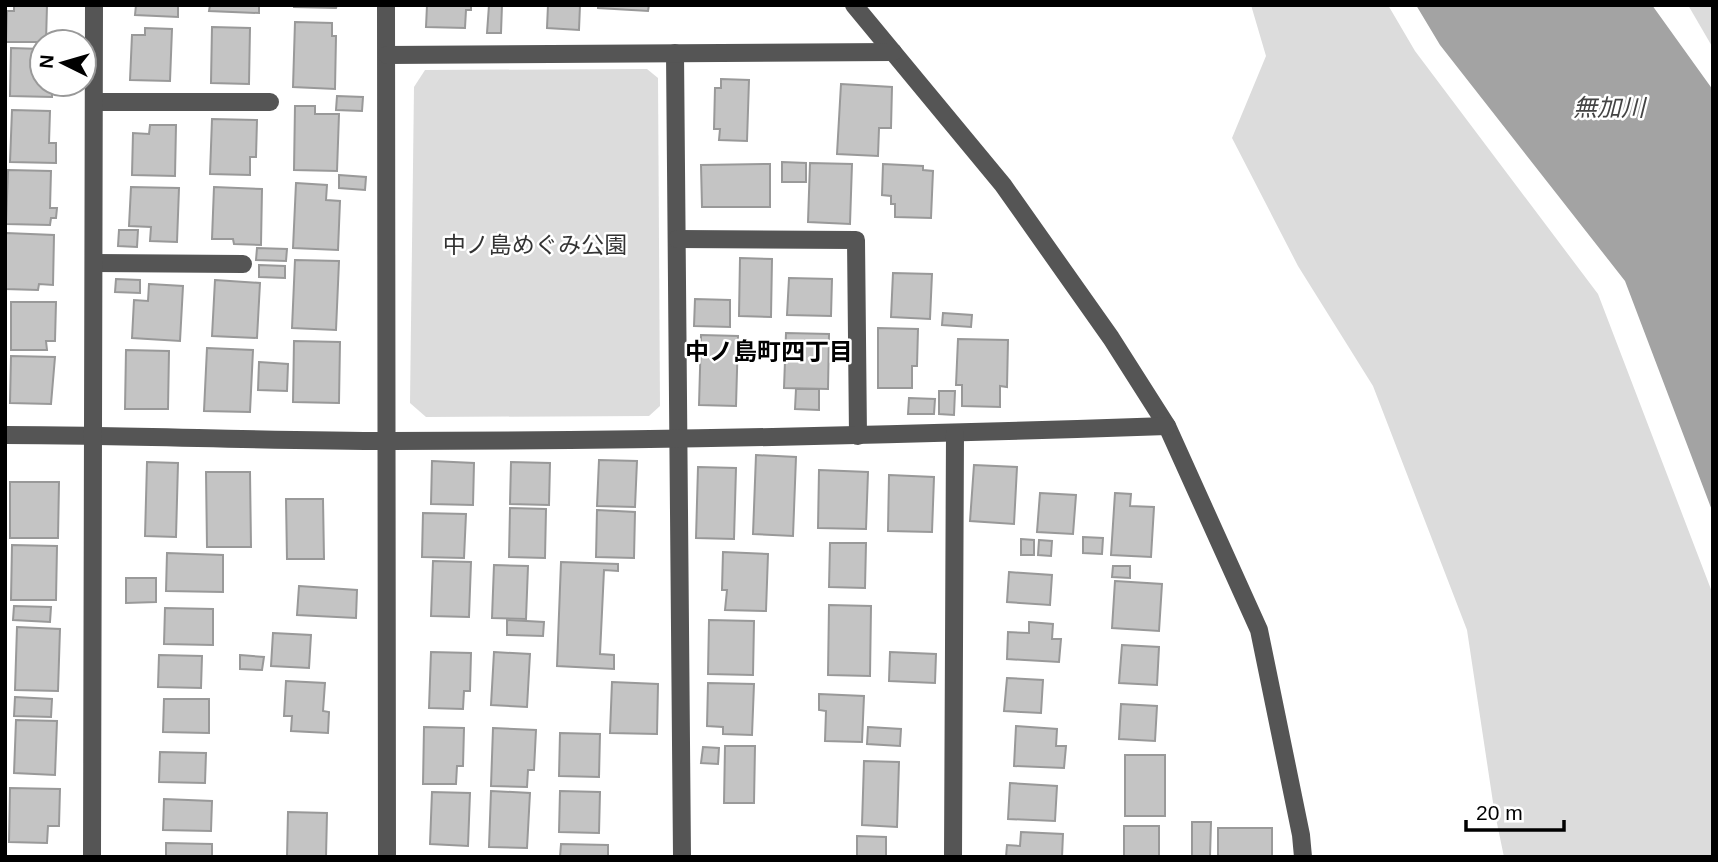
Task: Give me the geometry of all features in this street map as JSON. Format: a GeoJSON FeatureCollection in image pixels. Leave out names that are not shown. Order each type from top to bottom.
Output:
{"type":"FeatureCollection","features":[{"type":"Feature","properties":{"kind":"street"},"geometry":{"type":"LineString","coordinates":[[92,857],[94,5]]}},
{"type":"Feature","properties":{"kind":"street"},"geometry":{"type":"LineString","coordinates":[[386,5],[387,857]]}},
{"type":"Feature","properties":{"kind":"street"},"geometry":{"type":"LineString","coordinates":[[854,5],[1003,185],[1111,338],[1167,426],[1259,630],[1301,835],[1303,857]]}},
{"type":"Feature","properties":{"kind":"street"},"geometry":{"type":"LineString","coordinates":[[387,55],[893,52]]}},
{"type":"Feature","properties":{"kind":"street"},"geometry":{"type":"LineString","coordinates":[[675,53],[682,857]]}},
{"type":"Feature","properties":{"kind":"street"},"geometry":{"type":"LineString","coordinates":[[94,102],[270,102]]}},
{"type":"Feature","properties":{"kind":"street"},"geometry":{"type":"LineString","coordinates":[[677,239],[856,240],[858,436]]}},
{"type":"Feature","properties":{"kind":"street"},"geometry":{"type":"LineString","coordinates":[[94,264],[243,264]]}},
{"type":"Feature","properties":{"kind":"street"},"geometry":{"type":"LineString","coordinates":[[5,435],[387,441],[678,439],[955,434],[1167,426]]}},
{"type":"Feature","properties":{"kind":"street"},"geometry":{"type":"LineString","coordinates":[[953,857],[955,434]]}},
{"type":"Feature","properties":{"kind":"green space"},"geometry":{"type":"Polygon","coordinates":[[[1251,5],[1388,5],[1415,51],[1598,294],[1712,592],[1713,857],[1504,857],[1494,809],[1467,630],[1373,386],[1298,266],[1232,138],[1266,56],[1251,5]]]}},
{"type":"Feature","properties":{"kind":"green space"},"geometry":{"type":"Polygon","coordinates":[[[1688,5],[1713,5],[1713,48],[1688,5]]]}},
{"type":"Feature","properties":{"kind":"green space","name":"中ノ島めぐみ公園"},"geometry":{"type":"Polygon","coordinates":[[[647,69],[658,78],[660,406],[649,416],[426,417],[410,403],[414,87],[425,70],[647,69]]]}},
{"type":"Feature","properties":{"kind":"water","name":"無加川"},"geometry":{"type":"Polygon","coordinates":[[[1416,5],[1652,5],[1713,90],[1713,513],[1625,281],[1440,45],[1416,5]]]}},
{"type":"Feature","properties":{"kind":"building"},"geometry":{"type":"Polygon","coordinates":[[[14,5],[47,5],[46,28],[28,28],[28,42],[6,42],[7,11],[14,11],[14,5]]]}},
{"type":"Feature","properties":{"kind":"building"},"geometry":{"type":"Polygon","coordinates":[[[136,5],[178,5],[178,17],[135,15],[136,5]]]}},
{"type":"Feature","properties":{"kind":"building"},"geometry":{"type":"Polygon","coordinates":[[[210,5],[259,5],[259,13],[209,11],[210,5]]]}},
{"type":"Feature","properties":{"kind":"building"},"geometry":{"type":"Polygon","coordinates":[[[294,5],[337,5],[336,8],[294,5]]]}},
{"type":"Feature","properties":{"kind":"building"},"geometry":{"type":"Polygon","coordinates":[[[427,5],[471,5],[471,10],[466,10],[465,28],[426,27],[427,5]]]}},
{"type":"Feature","properties":{"kind":"building"},"geometry":{"type":"Polygon","coordinates":[[[489,5],[502,5],[501,33],[487,33],[489,5]]]}},
{"type":"Feature","properties":{"kind":"building"},"geometry":{"type":"Polygon","coordinates":[[[548,5],[580,5],[579,30],[547,28],[548,5]]]}},
{"type":"Feature","properties":{"kind":"building"},"geometry":{"type":"Polygon","coordinates":[[[598,5],[649,5],[648,11],[598,8],[598,5]]]}},
{"type":"Feature","properties":{"kind":"building"},"geometry":{"type":"Polygon","coordinates":[[[295,22],[332,23],[332,36],[336,36],[335,89],[293,87],[295,22]]]}},
{"type":"Feature","properties":{"kind":"building"},"geometry":{"type":"Polygon","coordinates":[[[212,27],[250,28],[249,84],[211,83],[212,27]]]}},
{"type":"Feature","properties":{"kind":"building"},"geometry":{"type":"Polygon","coordinates":[[[145,28],[172,29],[170,81],[130,80],[132,35],[145,35],[145,28]]]}},
{"type":"Feature","properties":{"kind":"building"},"geometry":{"type":"Polygon","coordinates":[[[11,48],[28,49],[28,96],[10,96],[11,48]]]}},
{"type":"Feature","properties":{"kind":"building"},"geometry":{"type":"Polygon","coordinates":[[[721,79],[749,80],[747,141],[719,140],[720,129],[714,129],[715,88],[721,88],[721,79]]]}},
{"type":"Feature","properties":{"kind":"building"},"geometry":{"type":"Polygon","coordinates":[[[841,84],[892,87],[891,128],[879,128],[878,156],[837,154],[841,84]]]}},
{"type":"Feature","properties":{"kind":"building"},"geometry":{"type":"Polygon","coordinates":[[[337,96],[363,97],[362,111],[336,110],[337,96]]]}},
{"type":"Feature","properties":{"kind":"building"},"geometry":{"type":"Polygon","coordinates":[[[295,106],[315,106],[315,114],[339,114],[337,171],[294,170],[295,106]]]}},
{"type":"Feature","properties":{"kind":"building"},"geometry":{"type":"Polygon","coordinates":[[[12,110],[50,111],[49,143],[56,143],[56,163],[10,162],[12,110]]]}},
{"type":"Feature","properties":{"kind":"building"},"geometry":{"type":"Polygon","coordinates":[[[212,119],[257,120],[256,157],[250,157],[250,175],[210,174],[212,119]]]}},
{"type":"Feature","properties":{"kind":"building"},"geometry":{"type":"Polygon","coordinates":[[[150,125],[176,125],[175,176],[132,175],[133,133],[149,134],[150,125]]]}},
{"type":"Feature","properties":{"kind":"building"},"geometry":{"type":"Polygon","coordinates":[[[782,162],[806,163],[806,182],[782,182],[782,162]]]}},
{"type":"Feature","properties":{"kind":"building"},"geometry":{"type":"Polygon","coordinates":[[[810,163],[852,164],[850,224],[808,222],[810,163]]]}},
{"type":"Feature","properties":{"kind":"building"},"geometry":{"type":"Polygon","coordinates":[[[770,164],[770,207],[702,207],[701,165],[770,164]]]}},
{"type":"Feature","properties":{"kind":"building"},"geometry":{"type":"Polygon","coordinates":[[[883,164],[923,166],[923,170],[933,171],[931,218],[895,217],[895,204],[891,204],[891,196],[882,195],[883,164]]]}},
{"type":"Feature","properties":{"kind":"building"},"geometry":{"type":"Polygon","coordinates":[[[8,170],[51,171],[50,208],[57,208],[56,218],[51,218],[50,225],[6,224],[8,170]]]}},
{"type":"Feature","properties":{"kind":"building"},"geometry":{"type":"Polygon","coordinates":[[[339,175],[366,177],[365,190],[339,188],[339,175]]]}},
{"type":"Feature","properties":{"kind":"building"},"geometry":{"type":"Polygon","coordinates":[[[296,183],[327,185],[326,200],[340,201],[338,250],[293,248],[296,183]]]}},
{"type":"Feature","properties":{"kind":"building"},"geometry":{"type":"Polygon","coordinates":[[[131,187],[179,188],[177,242],[150,241],[151,227],[129,226],[131,187]]]}},
{"type":"Feature","properties":{"kind":"building"},"geometry":{"type":"Polygon","coordinates":[[[214,187],[262,189],[261,245],[234,244],[233,239],[212,239],[214,187]]]}},
{"type":"Feature","properties":{"kind":"building"},"geometry":{"type":"Polygon","coordinates":[[[119,230],[138,230],[137,247],[118,246],[119,230]]]}},
{"type":"Feature","properties":{"kind":"building"},"geometry":{"type":"Polygon","coordinates":[[[6,233],[54,235],[53,285],[39,284],[38,290],[5,289],[6,233]]]}},
{"type":"Feature","properties":{"kind":"building"},"geometry":{"type":"Polygon","coordinates":[[[257,248],[287,249],[286,261],[256,260],[257,248]]]}},
{"type":"Feature","properties":{"kind":"building"},"geometry":{"type":"Polygon","coordinates":[[[740,258],[772,259],[771,317],[739,316],[740,258]]]}},
{"type":"Feature","properties":{"kind":"building"},"geometry":{"type":"Polygon","coordinates":[[[295,260],[339,261],[336,330],[292,328],[295,260]]]}},
{"type":"Feature","properties":{"kind":"building"},"geometry":{"type":"Polygon","coordinates":[[[259,265],[285,266],[285,278],[259,277],[259,265]]]}},
{"type":"Feature","properties":{"kind":"building"},"geometry":{"type":"Polygon","coordinates":[[[893,273],[932,274],[930,319],[891,317],[893,273]]]}},
{"type":"Feature","properties":{"kind":"building"},"geometry":{"type":"Polygon","coordinates":[[[789,278],[832,279],[831,316],[787,315],[789,278]]]}},
{"type":"Feature","properties":{"kind":"building"},"geometry":{"type":"Polygon","coordinates":[[[116,279],[140,280],[140,293],[115,292],[116,279]]]}},
{"type":"Feature","properties":{"kind":"building"},"geometry":{"type":"Polygon","coordinates":[[[215,280],[260,283],[257,338],[212,336],[215,280]]]}},
{"type":"Feature","properties":{"kind":"building"},"geometry":{"type":"Polygon","coordinates":[[[149,284],[183,286],[180,341],[132,338],[134,300],[148,301],[149,284]]]}},
{"type":"Feature","properties":{"kind":"building"},"geometry":{"type":"Polygon","coordinates":[[[695,299],[730,300],[730,327],[694,326],[695,299]]]}},
{"type":"Feature","properties":{"kind":"building"},"geometry":{"type":"Polygon","coordinates":[[[11,302],[56,302],[55,341],[46,341],[47,350],[11,350],[11,302]]]}},
{"type":"Feature","properties":{"kind":"building"},"geometry":{"type":"Polygon","coordinates":[[[943,313],[972,315],[971,327],[942,325],[943,313]]]}},
{"type":"Feature","properties":{"kind":"building"},"geometry":{"type":"Polygon","coordinates":[[[878,328],[918,329],[917,366],[912,366],[912,388],[878,388],[878,328]]]}},
{"type":"Feature","properties":{"kind":"building"},"geometry":{"type":"Polygon","coordinates":[[[786,333],[829,334],[828,389],[784,388],[786,333]]]}},
{"type":"Feature","properties":{"kind":"building"},"geometry":{"type":"Polygon","coordinates":[[[701,335],[738,336],[736,406],[699,405],[701,335]]]}},
{"type":"Feature","properties":{"kind":"building"},"geometry":{"type":"Polygon","coordinates":[[[958,339],[1008,340],[1007,387],[1000,386],[1000,407],[962,406],[962,385],[956,385],[958,339]]]}},
{"type":"Feature","properties":{"kind":"building"},"geometry":{"type":"Polygon","coordinates":[[[294,341],[340,342],[339,403],[293,402],[294,341]]]}},
{"type":"Feature","properties":{"kind":"building"},"geometry":{"type":"Polygon","coordinates":[[[207,348],[253,350],[250,412],[204,411],[207,348]]]}},
{"type":"Feature","properties":{"kind":"building"},"geometry":{"type":"Polygon","coordinates":[[[126,350],[169,351],[168,409],[125,409],[126,350]]]}},
{"type":"Feature","properties":{"kind":"building"},"geometry":{"type":"Polygon","coordinates":[[[11,356],[55,357],[51,404],[10,403],[11,356]]]}},
{"type":"Feature","properties":{"kind":"building"},"geometry":{"type":"Polygon","coordinates":[[[259,362],[288,364],[287,391],[258,390],[259,362]]]}},
{"type":"Feature","properties":{"kind":"building"},"geometry":{"type":"Polygon","coordinates":[[[796,389],[819,389],[819,410],[795,409],[796,389]]]}},
{"type":"Feature","properties":{"kind":"building"},"geometry":{"type":"Polygon","coordinates":[[[939,391],[955,391],[954,415],[939,414],[939,391]]]}},
{"type":"Feature","properties":{"kind":"building"},"geometry":{"type":"Polygon","coordinates":[[[909,398],[935,399],[934,414],[908,414],[909,398]]]}},
{"type":"Feature","properties":{"kind":"building"},"geometry":{"type":"Polygon","coordinates":[[[756,455],[796,457],[793,536],[753,534],[756,455]]]}},
{"type":"Feature","properties":{"kind":"building"},"geometry":{"type":"Polygon","coordinates":[[[599,460],[637,461],[635,507],[597,506],[599,460]]]}},
{"type":"Feature","properties":{"kind":"building"},"geometry":{"type":"Polygon","coordinates":[[[432,461],[474,463],[473,505],[431,504],[432,461]]]}},
{"type":"Feature","properties":{"kind":"building"},"geometry":{"type":"Polygon","coordinates":[[[147,462],[178,463],[176,537],[145,536],[147,462]]]}},
{"type":"Feature","properties":{"kind":"building"},"geometry":{"type":"Polygon","coordinates":[[[511,462],[550,463],[549,505],[510,504],[511,462]]]}},
{"type":"Feature","properties":{"kind":"building"},"geometry":{"type":"Polygon","coordinates":[[[974,465],[1017,467],[1014,524],[970,521],[974,465]]]}},
{"type":"Feature","properties":{"kind":"building"},"geometry":{"type":"Polygon","coordinates":[[[698,467],[736,468],[734,539],[696,538],[698,467]]]}},
{"type":"Feature","properties":{"kind":"building"},"geometry":{"type":"Polygon","coordinates":[[[819,470],[868,472],[866,529],[818,528],[819,470]]]}},
{"type":"Feature","properties":{"kind":"building"},"geometry":{"type":"Polygon","coordinates":[[[206,472],[250,472],[251,547],[207,547],[206,472]]]}},
{"type":"Feature","properties":{"kind":"building"},"geometry":{"type":"Polygon","coordinates":[[[889,475],[934,477],[932,532],[888,531],[889,475]]]}},
{"type":"Feature","properties":{"kind":"building"},"geometry":{"type":"Polygon","coordinates":[[[10,482],[59,482],[58,538],[10,538],[10,482]]]}},
{"type":"Feature","properties":{"kind":"building"},"geometry":{"type":"Polygon","coordinates":[[[1040,493],[1076,495],[1073,534],[1037,532],[1040,493]]]}},
{"type":"Feature","properties":{"kind":"building"},"geometry":{"type":"Polygon","coordinates":[[[1115,493],[1131,494],[1130,506],[1154,507],[1151,557],[1111,555],[1115,493]]]}},
{"type":"Feature","properties":{"kind":"building"},"geometry":{"type":"Polygon","coordinates":[[[286,499],[323,499],[324,559],[287,559],[286,499]]]}},
{"type":"Feature","properties":{"kind":"building"},"geometry":{"type":"Polygon","coordinates":[[[510,508],[546,509],[545,558],[509,557],[510,508]]]}},
{"type":"Feature","properties":{"kind":"building"},"geometry":{"type":"Polygon","coordinates":[[[597,510],[635,512],[634,558],[596,557],[597,510]]]}},
{"type":"Feature","properties":{"kind":"building"},"geometry":{"type":"Polygon","coordinates":[[[423,513],[466,514],[464,558],[422,557],[423,513]]]}},
{"type":"Feature","properties":{"kind":"building"},"geometry":{"type":"Polygon","coordinates":[[[1083,537],[1103,538],[1102,554],[1083,553],[1083,537]]]}},
{"type":"Feature","properties":{"kind":"building"},"geometry":{"type":"Polygon","coordinates":[[[1021,539],[1034,540],[1034,555],[1021,555],[1021,539]]]}},
{"type":"Feature","properties":{"kind":"building"},"geometry":{"type":"Polygon","coordinates":[[[1039,540],[1052,541],[1051,556],[1038,555],[1039,540]]]}},
{"type":"Feature","properties":{"kind":"building"},"geometry":{"type":"Polygon","coordinates":[[[830,543],[866,543],[865,588],[829,587],[830,543]]]}},
{"type":"Feature","properties":{"kind":"building"},"geometry":{"type":"Polygon","coordinates":[[[12,545],[57,546],[56,600],[11,600],[12,545]]]}},
{"type":"Feature","properties":{"kind":"building"},"geometry":{"type":"Polygon","coordinates":[[[723,552],[768,554],[766,611],[725,610],[727,590],[722,590],[723,552]]]}},
{"type":"Feature","properties":{"kind":"building"},"geometry":{"type":"Polygon","coordinates":[[[167,553],[223,555],[223,592],[166,591],[167,553]]]}},
{"type":"Feature","properties":{"kind":"building"},"geometry":{"type":"Polygon","coordinates":[[[433,561],[471,562],[469,617],[431,616],[433,561]]]}},
{"type":"Feature","properties":{"kind":"building"},"geometry":{"type":"Polygon","coordinates":[[[561,562],[618,564],[618,571],[604,570],[600,654],[614,655],[614,669],[557,666],[561,562]]]}},
{"type":"Feature","properties":{"kind":"building"},"geometry":{"type":"Polygon","coordinates":[[[494,565],[528,566],[526,619],[492,618],[494,565]]]}},
{"type":"Feature","properties":{"kind":"building"},"geometry":{"type":"Polygon","coordinates":[[[1113,566],[1130,566],[1130,578],[1112,577],[1113,566]]]}},
{"type":"Feature","properties":{"kind":"building"},"geometry":{"type":"Polygon","coordinates":[[[1009,572],[1052,575],[1050,605],[1007,602],[1009,572]]]}},
{"type":"Feature","properties":{"kind":"building"},"geometry":{"type":"Polygon","coordinates":[[[126,578],[156,578],[156,602],[126,603],[126,578]]]}},
{"type":"Feature","properties":{"kind":"building"},"geometry":{"type":"Polygon","coordinates":[[[1115,581],[1162,584],[1159,631],[1112,628],[1115,581]]]}},
{"type":"Feature","properties":{"kind":"building"},"geometry":{"type":"Polygon","coordinates":[[[299,586],[357,590],[356,618],[297,615],[299,586]]]}},
{"type":"Feature","properties":{"kind":"building"},"geometry":{"type":"Polygon","coordinates":[[[829,605],[871,606],[870,676],[828,675],[829,605]]]}},
{"type":"Feature","properties":{"kind":"building"},"geometry":{"type":"Polygon","coordinates":[[[14,606],[51,607],[50,622],[13,620],[14,606]]]}},
{"type":"Feature","properties":{"kind":"building"},"geometry":{"type":"Polygon","coordinates":[[[165,608],[213,609],[213,645],[164,644],[165,608]]]}},
{"type":"Feature","properties":{"kind":"building"},"geometry":{"type":"Polygon","coordinates":[[[507,620],[544,622],[543,636],[507,635],[507,620]]]}},
{"type":"Feature","properties":{"kind":"building"},"geometry":{"type":"Polygon","coordinates":[[[709,620],[754,621],[753,675],[708,674],[709,620]]]}},
{"type":"Feature","properties":{"kind":"building"},"geometry":{"type":"Polygon","coordinates":[[[1029,622],[1053,624],[1052,639],[1061,639],[1059,662],[1007,659],[1008,632],[1029,633],[1029,622]]]}},
{"type":"Feature","properties":{"kind":"building"},"geometry":{"type":"Polygon","coordinates":[[[17,627],[60,629],[58,691],[15,690],[17,627]]]}},
{"type":"Feature","properties":{"kind":"building"},"geometry":{"type":"Polygon","coordinates":[[[273,633],[311,635],[309,668],[271,666],[273,633]]]}},
{"type":"Feature","properties":{"kind":"building"},"geometry":{"type":"Polygon","coordinates":[[[1122,645],[1159,647],[1157,685],[1119,683],[1122,645]]]}},
{"type":"Feature","properties":{"kind":"building"},"geometry":{"type":"Polygon","coordinates":[[[431,652],[471,653],[470,691],[464,691],[463,709],[429,708],[431,652]]]}},
{"type":"Feature","properties":{"kind":"building"},"geometry":{"type":"Polygon","coordinates":[[[494,652],[530,654],[527,707],[491,705],[494,652]]]}},
{"type":"Feature","properties":{"kind":"building"},"geometry":{"type":"Polygon","coordinates":[[[890,652],[936,654],[935,683],[889,681],[890,652]]]}},
{"type":"Feature","properties":{"kind":"building"},"geometry":{"type":"Polygon","coordinates":[[[159,655],[202,656],[201,688],[158,687],[159,655]]]}},
{"type":"Feature","properties":{"kind":"building"},"geometry":{"type":"Polygon","coordinates":[[[240,655],[264,657],[262,670],[240,669],[240,655]]]}},
{"type":"Feature","properties":{"kind":"building"},"geometry":{"type":"Polygon","coordinates":[[[1007,678],[1043,680],[1041,713],[1004,711],[1007,678]]]}},
{"type":"Feature","properties":{"kind":"building"},"geometry":{"type":"Polygon","coordinates":[[[286,681],[325,683],[323,711],[329,712],[328,733],[291,731],[292,716],[284,716],[286,681]]]}},
{"type":"Feature","properties":{"kind":"building"},"geometry":{"type":"Polygon","coordinates":[[[612,682],[658,684],[657,734],[610,733],[612,682]]]}},
{"type":"Feature","properties":{"kind":"building"},"geometry":{"type":"Polygon","coordinates":[[[708,683],[754,684],[752,735],[723,734],[723,727],[707,726],[708,683]]]}},
{"type":"Feature","properties":{"kind":"building"},"geometry":{"type":"Polygon","coordinates":[[[819,694],[864,696],[862,742],[825,741],[826,711],[819,710],[819,694]]]}},
{"type":"Feature","properties":{"kind":"building"},"geometry":{"type":"Polygon","coordinates":[[[15,697],[52,699],[51,717],[14,716],[15,697]]]}},
{"type":"Feature","properties":{"kind":"building"},"geometry":{"type":"Polygon","coordinates":[[[164,699],[209,699],[209,733],[163,732],[164,699]]]}},
{"type":"Feature","properties":{"kind":"building"},"geometry":{"type":"Polygon","coordinates":[[[1121,704],[1157,706],[1155,741],[1119,739],[1121,704]]]}},
{"type":"Feature","properties":{"kind":"building"},"geometry":{"type":"Polygon","coordinates":[[[16,720],[57,721],[55,775],[14,773],[16,720]]]}},
{"type":"Feature","properties":{"kind":"building"},"geometry":{"type":"Polygon","coordinates":[[[1016,726],[1057,729],[1056,746],[1066,746],[1064,768],[1014,766],[1016,726]]]}},
{"type":"Feature","properties":{"kind":"building"},"geometry":{"type":"Polygon","coordinates":[[[424,727],[464,728],[463,766],[457,766],[456,784],[423,784],[424,727]]]}},
{"type":"Feature","properties":{"kind":"building"},"geometry":{"type":"Polygon","coordinates":[[[868,727],[901,729],[900,746],[867,744],[868,727]]]}},
{"type":"Feature","properties":{"kind":"building"},"geometry":{"type":"Polygon","coordinates":[[[493,728],[536,730],[534,770],[528,770],[527,787],[491,786],[493,728]]]}},
{"type":"Feature","properties":{"kind":"building"},"geometry":{"type":"Polygon","coordinates":[[[560,733],[600,734],[599,777],[559,776],[560,733]]]}},
{"type":"Feature","properties":{"kind":"building"},"geometry":{"type":"Polygon","coordinates":[[[725,746],[755,746],[754,803],[724,803],[725,746]]]}},
{"type":"Feature","properties":{"kind":"building"},"geometry":{"type":"Polygon","coordinates":[[[703,747],[719,748],[718,764],[701,763],[703,747]]]}},
{"type":"Feature","properties":{"kind":"building"},"geometry":{"type":"Polygon","coordinates":[[[160,752],[206,753],[205,783],[159,782],[160,752]]]}},
{"type":"Feature","properties":{"kind":"building"},"geometry":{"type":"Polygon","coordinates":[[[1125,755],[1165,755],[1165,816],[1125,816],[1125,755]]]}},
{"type":"Feature","properties":{"kind":"building"},"geometry":{"type":"Polygon","coordinates":[[[864,761],[899,762],[897,827],[862,825],[864,761]]]}},
{"type":"Feature","properties":{"kind":"building"},"geometry":{"type":"Polygon","coordinates":[[[1010,783],[1057,786],[1055,821],[1008,819],[1010,783]]]}},
{"type":"Feature","properties":{"kind":"building"},"geometry":{"type":"Polygon","coordinates":[[[10,788],[60,789],[59,826],[48,826],[47,843],[9,842],[10,788]]]}},
{"type":"Feature","properties":{"kind":"building"},"geometry":{"type":"Polygon","coordinates":[[[491,791],[530,793],[527,848],[489,847],[491,791]]]}},
{"type":"Feature","properties":{"kind":"building"},"geometry":{"type":"Polygon","coordinates":[[[560,791],[600,792],[599,833],[559,832],[560,791]]]}},
{"type":"Feature","properties":{"kind":"building"},"geometry":{"type":"Polygon","coordinates":[[[432,792],[470,793],[468,846],[430,844],[432,792]]]}},
{"type":"Feature","properties":{"kind":"building"},"geometry":{"type":"Polygon","coordinates":[[[164,799],[212,801],[211,831],[163,830],[164,799]]]}},
{"type":"Feature","properties":{"kind":"building"},"geometry":{"type":"Polygon","coordinates":[[[288,812],[327,813],[326,857],[287,857],[288,812]]]}},
{"type":"Feature","properties":{"kind":"building"},"geometry":{"type":"Polygon","coordinates":[[[1192,822],[1211,822],[1210,857],[1192,857],[1192,822]]]}},
{"type":"Feature","properties":{"kind":"building"},"geometry":{"type":"Polygon","coordinates":[[[1124,826],[1159,826],[1159,857],[1124,857],[1124,826]]]}},
{"type":"Feature","properties":{"kind":"building"},"geometry":{"type":"Polygon","coordinates":[[[1218,828],[1272,828],[1272,857],[1218,857],[1218,828]]]}},
{"type":"Feature","properties":{"kind":"building"},"geometry":{"type":"Polygon","coordinates":[[[1021,832],[1063,834],[1062,857],[1006,857],[1007,845],[1020,846],[1021,832]]]}},
{"type":"Feature","properties":{"kind":"building"},"geometry":{"type":"Polygon","coordinates":[[[857,836],[886,837],[886,857],[857,857],[857,836]]]}},
{"type":"Feature","properties":{"kind":"building"},"geometry":{"type":"Polygon","coordinates":[[[166,843],[212,844],[212,857],[166,857],[166,843]]]}},
{"type":"Feature","properties":{"kind":"building"},"geometry":{"type":"Polygon","coordinates":[[[561,844],[608,845],[608,857],[560,857],[561,844]]]}},
{"type":"Feature","properties":{"kind":"district","name":"中ノ島町四丁目"},"geometry":{"type":"Point","coordinates":[769,351]}}]}
